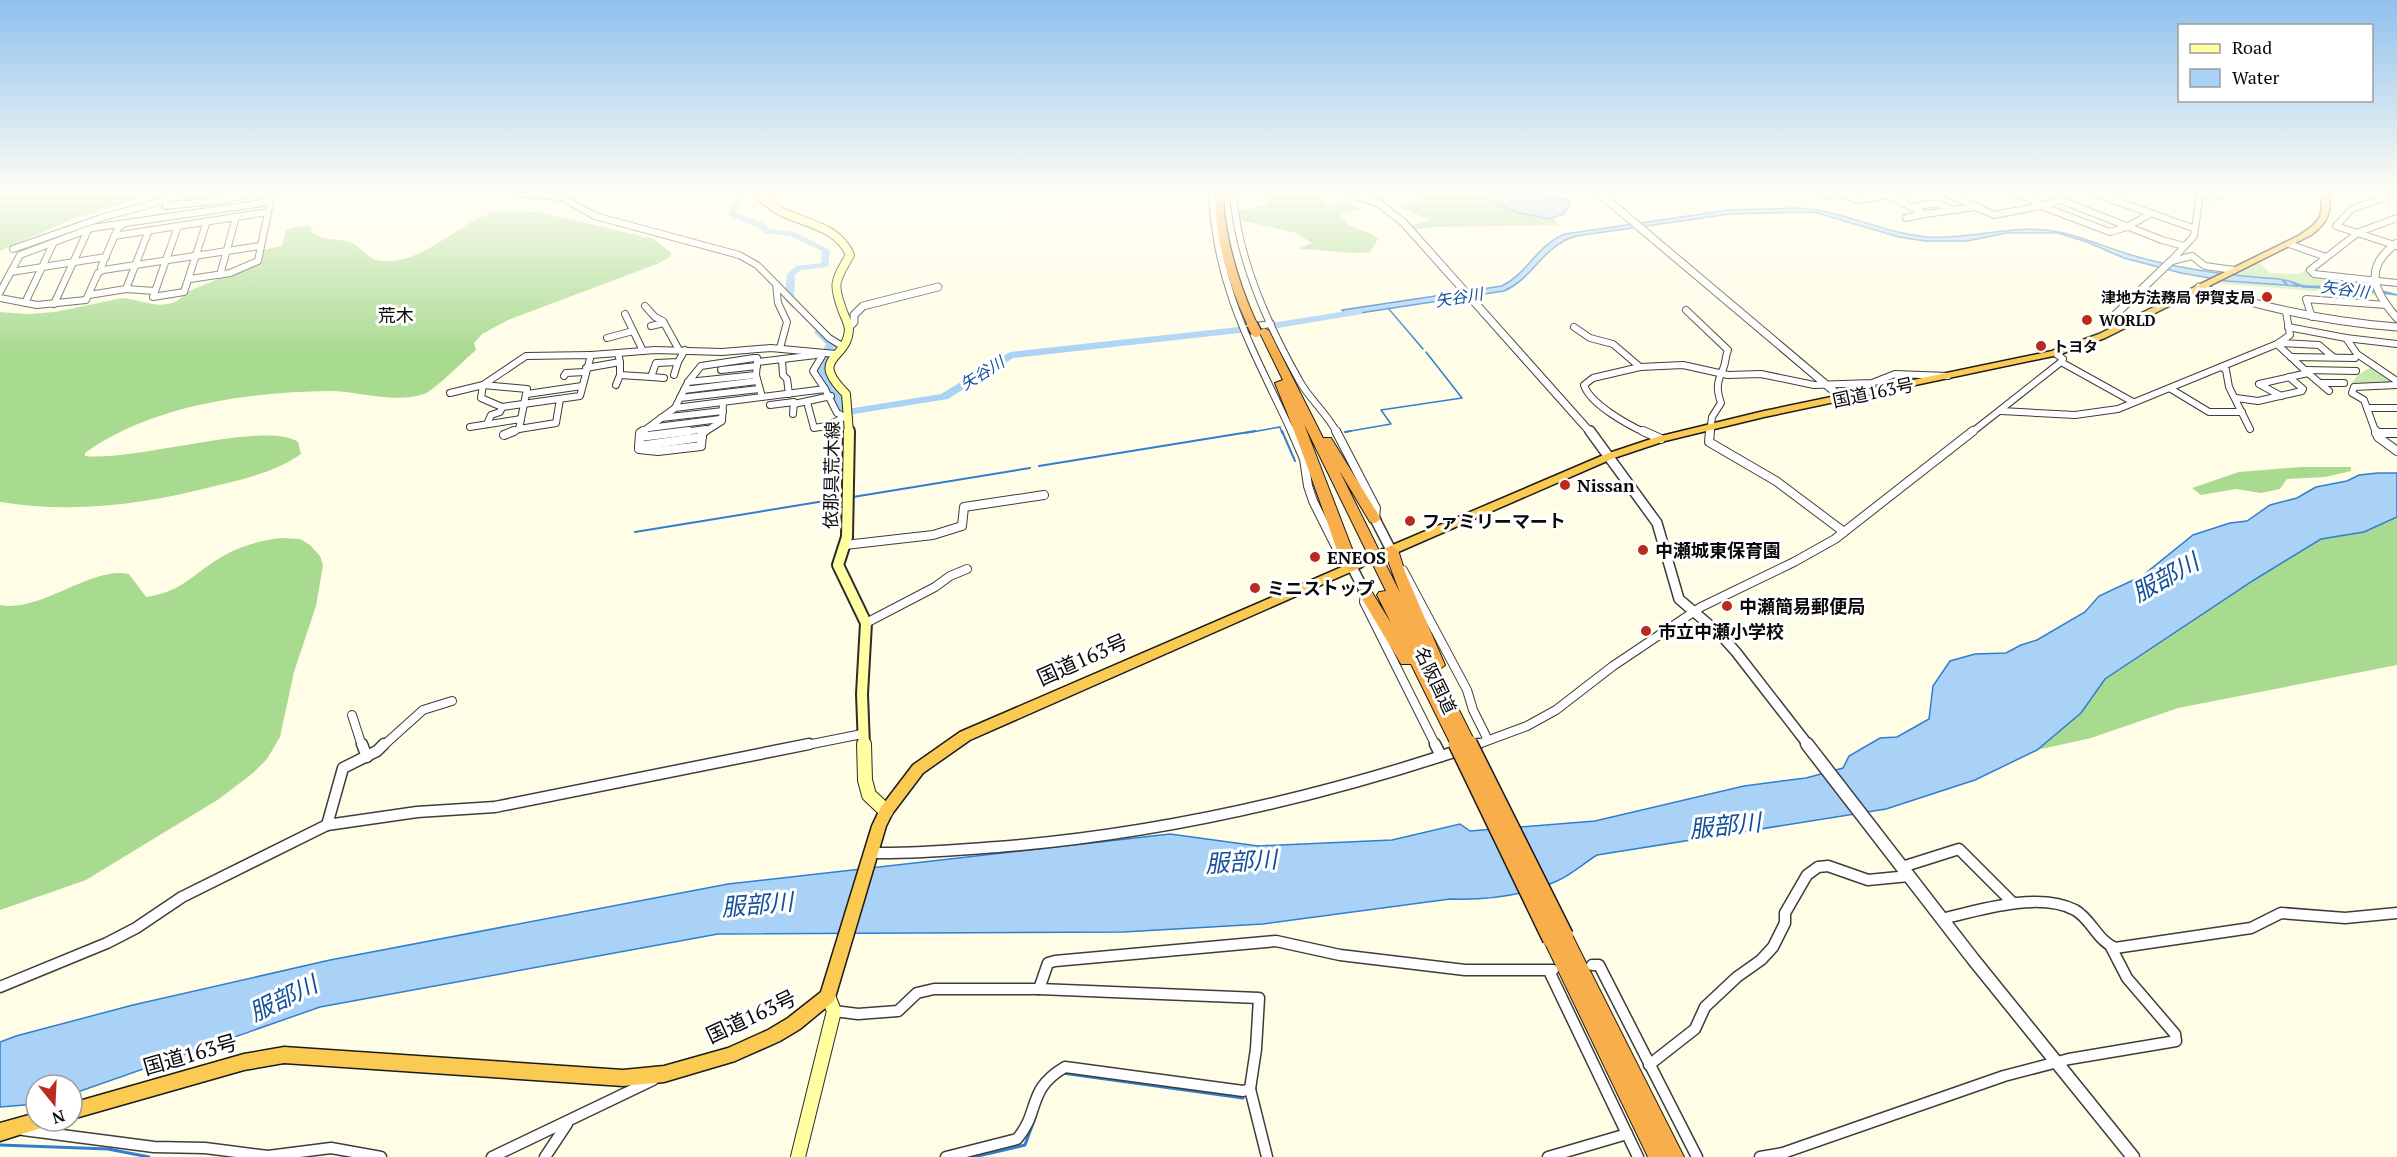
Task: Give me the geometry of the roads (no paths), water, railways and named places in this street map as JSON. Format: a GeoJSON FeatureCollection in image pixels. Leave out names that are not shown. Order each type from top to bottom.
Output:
{"type":"FeatureCollection","features":[{"type":"Feature","properties":{"kind":"highway","name":"名阪国道"},"geometry":{"type":"LineString","coordinates":[[1225,247],[1233,279],[1257,327],[1296,395],[1467,738],[1659,1157]]}},
{"type":"Feature","properties":{"kind":"highway","name":"名阪国道"},"geometry":{"type":"LineString","coordinates":[[1232,247],[1257,327],[1281,383],[1467,738]]}},
{"type":"Feature","properties":{"kind":"highway","name":"国道163号"},"geometry":{"type":"LineString","coordinates":[[1388,552],[1610,456],[1661,439],[1710,426],[1948,376],[2058,358],[2283,247]]}},
{"type":"Feature","properties":{"kind":"highway"},"geometry":{"type":"LineString","coordinates":[[1281,383],[1305,440],[1341,545],[1352,567]]}},
{"type":"Feature","properties":{"kind":"highway"},"geometry":{"type":"LineString","coordinates":[[1296,395],[1375,519]]}},
{"type":"Feature","properties":{"kind":"highway"},"geometry":{"type":"LineString","coordinates":[[1388,552],[1467,738]]}},
{"type":"Feature","properties":{"kind":"highway","name":"国道163号"},"geometry":{"type":"LineString","coordinates":[[84,1108],[244,1062],[284,1055],[623,1078],[663,1075],[704,1063],[765,1039],[831,1004],[839,960],[879,826],[886,812],[918,769],[965,736],[1352,567]]}},
{"type":"Feature","properties":{"kind":"highway"},"geometry":{"type":"LineString","coordinates":[[1365,592],[1467,738]]}},
{"type":"Feature","properties":{"kind":"highway","name":"名阪国道"},"geometry":{"type":"LineString","coordinates":[[1558,938],[1674,1157]]}},
{"type":"Feature","properties":{"kind":"highway"},"geometry":{"type":"LineString","coordinates":[[6,1130],[24,1125]]}},
{"type":"Feature","properties":{"kind":"main road"},"geometry":{"type":"LineString","coordinates":[[827,353],[842,346],[849,327],[835,290],[838,275],[850,255],[848,247]]}},
{"type":"Feature","properties":{"kind":"main road","name":"依那具荒木線"},"geometry":{"type":"LineString","coordinates":[[827,353],[830,376],[846,394],[845,545],[838,565],[866,623],[862,694],[865,780],[868,795],[886,812]]}},
{"type":"Feature","properties":{"kind":"main road"},"geometry":{"type":"LineString","coordinates":[[798,1157],[831,1004]]}},
{"type":"Feature","properties":{"kind":"street"},"geometry":{"type":"LineString","coordinates":[[13,249],[19,247]]}},
{"type":"Feature","properties":{"kind":"street"},"geometry":{"type":"LineString","coordinates":[[0,292],[20,255],[44,247]]}},
{"type":"Feature","properties":{"kind":"street"},"geometry":{"type":"LineString","coordinates":[[25,303],[52,247]]}},
{"type":"Feature","properties":{"kind":"street"},"geometry":{"type":"LineString","coordinates":[[54,304],[81,247]]}},
{"type":"Feature","properties":{"kind":"street"},"geometry":{"type":"LineString","coordinates":[[103,270],[101,267],[110,247]]}},
{"type":"Feature","properties":{"kind":"street"},"geometry":{"type":"LineString","coordinates":[[126,289],[142,247]]}},
{"type":"Feature","properties":{"kind":"street"},"geometry":{"type":"LineString","coordinates":[[170,247],[153,297],[184,292],[199,247]]}},
{"type":"Feature","properties":{"kind":"street"},"geometry":{"type":"LineString","coordinates":[[220,274],[227,247]]}},
{"type":"Feature","properties":{"kind":"street"},"geometry":{"type":"LineString","coordinates":[[0,298],[25,303],[54,304],[86,300],[98,273],[103,270],[253,247]]}},
{"type":"Feature","properties":{"kind":"street"},"geometry":{"type":"LineString","coordinates":[[190,279],[230,273],[258,261],[260,247]]}},
{"type":"Feature","properties":{"kind":"street"},"geometry":{"type":"LineString","coordinates":[[712,247],[727,251],[757,265],[829,338],[842,346]]}},
{"type":"Feature","properties":{"kind":"street"},"geometry":{"type":"LineString","coordinates":[[1217,247],[1220,268],[1257,327],[1331,421],[1341,450],[1376,508],[1375,519],[1388,552]]}},
{"type":"Feature","properties":{"kind":"street"},"geometry":{"type":"LineString","coordinates":[[1241,247],[1254,286],[1257,327],[1303,456],[1308,489],[1365,592],[1364,603],[1440,756]]}},
{"type":"Feature","properties":{"kind":"street"},"geometry":{"type":"LineString","coordinates":[[1425,247],[1610,456],[1657,523],[1679,599],[1728,643],[1942,919],[2133,1157]]}},
{"type":"Feature","properties":{"kind":"street"},"geometry":{"type":"LineString","coordinates":[[1660,247],[1842,399]]}},
{"type":"Feature","properties":{"kind":"street"},"geometry":{"type":"LineString","coordinates":[[2129,322],[2116,314],[2163,270],[2183,247]]}},
{"type":"Feature","properties":{"kind":"street"},"geometry":{"type":"LineString","coordinates":[[2298,247],[2326,257]]}},
{"type":"Feature","properties":{"kind":"street"},"geometry":{"type":"LineString","coordinates":[[2339,247],[2310,270],[2314,274],[2397,284]]}},
{"type":"Feature","properties":{"kind":"street"},"geometry":{"type":"LineString","coordinates":[[2393,247],[2382,255],[2375,266],[2375,281],[2379,294],[2397,318]]}},
{"type":"Feature","properties":{"kind":"street"},"geometry":{"type":"LineString","coordinates":[[2170,262],[2192,256],[2205,266],[2233,271]]}},
{"type":"Feature","properties":{"kind":"street"},"geometry":{"type":"LineString","coordinates":[[11,272],[106,257]]}},
{"type":"Feature","properties":{"kind":"street"},"geometry":{"type":"LineString","coordinates":[[776,284],[778,303],[787,322],[780,348]]}},
{"type":"Feature","properties":{"kind":"street"},"geometry":{"type":"LineString","coordinates":[[849,327],[854,322],[854,315],[863,306],[938,287]]}},
{"type":"Feature","properties":{"kind":"street"},"geometry":{"type":"LineString","coordinates":[[2199,287],[2286,312],[2397,327]]}},
{"type":"Feature","properties":{"kind":"street"},"geometry":{"type":"LineString","coordinates":[[89,295],[126,289],[155,291]]}},
{"type":"Feature","properties":{"kind":"street"},"geometry":{"type":"LineString","coordinates":[[2312,317],[2306,299],[2386,305]]}},
{"type":"Feature","properties":{"kind":"street"},"geometry":{"type":"LineString","coordinates":[[645,306],[664,322],[682,350]]}},
{"type":"Feature","properties":{"kind":"street"},"geometry":{"type":"LineString","coordinates":[[1686,310],[1728,350],[1724,358],[1724,368],[1719,373],[1716,384],[1720,406],[1714,412],[1710,426],[1710,442],[1766,474],[1818,516],[1844,532]]}},
{"type":"Feature","properties":{"kind":"street"},"geometry":{"type":"LineString","coordinates":[[2001,411],[2057,416],[2093,414],[2118,409],[2278,344],[2290,336],[2286,312]]}},
{"type":"Feature","properties":{"kind":"street"},"geometry":{"type":"LineString","coordinates":[[625,314],[643,351]]}},
{"type":"Feature","properties":{"kind":"street"},"geometry":{"type":"LineString","coordinates":[[651,326],[664,322]]}},
{"type":"Feature","properties":{"kind":"street"},"geometry":{"type":"LineString","coordinates":[[1574,327],[1590,338],[1613,344],[1640,367]]}},
{"type":"Feature","properties":{"kind":"street"},"geometry":{"type":"LineString","coordinates":[[2288,327],[2346,338],[2397,344]]}},
{"type":"Feature","properties":{"kind":"street"},"geometry":{"type":"LineString","coordinates":[[607,338],[633,331]]}},
{"type":"Feature","properties":{"kind":"street"},"geometry":{"type":"LineString","coordinates":[[2346,338],[2357,354],[2397,383]]}},
{"type":"Feature","properties":{"kind":"street"},"geometry":{"type":"LineString","coordinates":[[2386,343],[2397,351]]}},
{"type":"Feature","properties":{"kind":"street"},"geometry":{"type":"LineString","coordinates":[[2278,344],[2329,391]]}},
{"type":"Feature","properties":{"kind":"street"},"geometry":{"type":"LineString","coordinates":[[2278,344],[2319,345],[2334,357]]}},
{"type":"Feature","properties":{"kind":"street"},"geometry":{"type":"LineString","coordinates":[[591,355],[580,396],[502,407],[481,398],[483,386],[526,356],[682,350],[722,352],[780,348],[827,353]]}},
{"type":"Feature","properties":{"kind":"street"},"geometry":{"type":"LineString","coordinates":[[674,375],[682,350]]}},
{"type":"Feature","properties":{"kind":"street"},"geometry":{"type":"LineString","coordinates":[[616,385],[620,375],[618,353]]}},
{"type":"Feature","properties":{"kind":"street"},"geometry":{"type":"LineString","coordinates":[[675,408],[688,382],[702,366],[721,367],[827,353]]}},
{"type":"Feature","properties":{"kind":"street"},"geometry":{"type":"LineString","coordinates":[[827,353],[822,356],[813,371],[816,379],[831,396],[837,416],[847,415]]}},
{"type":"Feature","properties":{"kind":"street"},"geometry":{"type":"LineString","coordinates":[[2290,357],[2355,358]]}},
{"type":"Feature","properties":{"kind":"street"},"geometry":{"type":"LineString","coordinates":[[870,854],[900,854],[1083,838],[1149,829],[1334,789],[1440,756],[1467,738],[1527,726],[1556,710],[1613,666],[1694,612],[1737,588],[1823,548],[2001,411],[2058,358],[2133,402]]}},
{"type":"Feature","properties":{"kind":"street"},"geometry":{"type":"LineString","coordinates":[[782,360],[783,375],[787,379],[789,394]]}},
{"type":"Feature","properties":{"kind":"street"},"geometry":{"type":"LineString","coordinates":[[758,361],[758,381],[762,397]]}},
{"type":"Feature","properties":{"kind":"street"},"geometry":{"type":"LineString","coordinates":[[564,376],[566,373],[620,362]]}},
{"type":"Feature","properties":{"kind":"street"},"geometry":{"type":"LineString","coordinates":[[651,377],[656,363],[678,362]]}},
{"type":"Feature","properties":{"kind":"street"},"geometry":{"type":"LineString","coordinates":[[1661,439],[1629,424],[1584,389],[1584,385],[1593,378],[1640,367],[1691,365],[1734,376],[1769,375],[1801,384],[1872,383],[1895,374],[1948,376]]}},
{"type":"Feature","properties":{"kind":"street"},"geometry":{"type":"LineString","coordinates":[[721,367],[721,379]]}},
{"type":"Feature","properties":{"kind":"street"},"geometry":{"type":"LineString","coordinates":[[2222,367],[2226,370],[2229,387],[2250,429]]}},
{"type":"Feature","properties":{"kind":"street"},"geometry":{"type":"LineString","coordinates":[[2281,396],[2259,384],[2307,372],[2356,371]]}},
{"type":"Feature","properties":{"kind":"street"},"geometry":{"type":"LineString","coordinates":[[620,375],[664,378]]}},
{"type":"Feature","properties":{"kind":"street"},"geometry":{"type":"LineString","coordinates":[[2236,398],[2258,401],[2302,392],[2303,389],[2289,377]]}},
{"type":"Feature","properties":{"kind":"street"},"geometry":{"type":"LineString","coordinates":[[688,382],[721,379],[758,381]]}},
{"type":"Feature","properties":{"kind":"street"},"geometry":{"type":"LineString","coordinates":[[684,390],[758,381]]}},
{"type":"Feature","properties":{"kind":"street"},"geometry":{"type":"LineString","coordinates":[[680,398],[758,381]]}},
{"type":"Feature","properties":{"kind":"street"},"geometry":{"type":"LineString","coordinates":[[2321,383],[2344,383]]}},
{"type":"Feature","properties":{"kind":"street"},"geometry":{"type":"LineString","coordinates":[[2397,383],[2354,387],[2352,393],[2364,400],[2376,433],[2397,451]]}},
{"type":"Feature","properties":{"kind":"street"},"geometry":{"type":"LineString","coordinates":[[450,393],[483,386],[528,389],[519,429]]}},
{"type":"Feature","properties":{"kind":"street"},"geometry":{"type":"LineString","coordinates":[[526,394],[582,386]]}},
{"type":"Feature","properties":{"kind":"street"},"geometry":{"type":"LineString","coordinates":[[640,441],[640,433],[675,408],[825,389]]}},
{"type":"Feature","properties":{"kind":"street"},"geometry":{"type":"LineString","coordinates":[[2171,389],[2209,412],[2242,412]]}},
{"type":"Feature","properties":{"kind":"street"},"geometry":{"type":"LineString","coordinates":[[769,413],[771,396]]}},
{"type":"Feature","properties":{"kind":"street"},"geometry":{"type":"LineString","coordinates":[[770,405],[794,402],[794,404],[831,396]]}},
{"type":"Feature","properties":{"kind":"street"},"geometry":{"type":"LineString","coordinates":[[504,435],[519,429],[556,423],[560,399]]}},
{"type":"Feature","properties":{"kind":"street"},"geometry":{"type":"LineString","coordinates":[[640,441],[702,437],[702,433],[722,415],[723,402]]}},
{"type":"Feature","properties":{"kind":"street"},"geometry":{"type":"LineString","coordinates":[[807,402],[814,428],[826,426],[847,415]]}},
{"type":"Feature","properties":{"kind":"street"},"geometry":{"type":"LineString","coordinates":[[793,414],[794,404]]}},
{"type":"Feature","properties":{"kind":"street"},"geometry":{"type":"LineString","coordinates":[[487,424],[491,415],[500,412],[502,407]]}},
{"type":"Feature","properties":{"kind":"street"},"geometry":{"type":"LineString","coordinates":[[2367,408],[2397,408]]}},
{"type":"Feature","properties":{"kind":"street"},"geometry":{"type":"LineString","coordinates":[[660,418],[722,415]]}},
{"type":"Feature","properties":{"kind":"street"},"geometry":{"type":"LineString","coordinates":[[647,428],[722,415]]}},
{"type":"Feature","properties":{"kind":"street"},"geometry":{"type":"LineString","coordinates":[[471,427],[521,419]]}},
{"type":"Feature","properties":{"kind":"street"},"geometry":{"type":"LineString","coordinates":[[640,441],[708,429]]}},
{"type":"Feature","properties":{"kind":"street"},"geometry":{"type":"LineString","coordinates":[[2376,433],[2397,433]]}},
{"type":"Feature","properties":{"kind":"street"},"geometry":{"type":"LineString","coordinates":[[845,545],[942,533],[962,525],[964,507],[1044,495]]}},
{"type":"Feature","properties":{"kind":"street"},"geometry":{"type":"LineString","coordinates":[[866,623],[935,587],[950,576],[967,569]]}},
{"type":"Feature","properties":{"kind":"street"},"geometry":{"type":"LineString","coordinates":[[327,825],[343,768],[383,747],[423,710],[452,701]]}},
{"type":"Feature","properties":{"kind":"street"},"geometry":{"type":"LineString","coordinates":[[352,716],[367,757]]}},
{"type":"Feature","properties":{"kind":"street"},"geometry":{"type":"LineString","coordinates":[[0,987],[107,943],[136,928],[182,897],[283,849],[327,825],[417,812],[495,807],[862,734]]}},
{"type":"Feature","properties":{"kind":"street"},"geometry":{"type":"LineString","coordinates":[[1648,1065],[1695,1029],[1705,1007],[1737,977],[1761,960],[1773,947],[1785,923],[1785,913],[1807,875],[1818,867],[1828,866],[1868,880],[1886,880],[1959,849],[2012,902]]}},
{"type":"Feature","properties":{"kind":"street"},"geometry":{"type":"LineString","coordinates":[[1760,1157],[1783,1154],[2004,1076],[2057,1063],[2176,1041],[2175,1034],[2127,978],[2111,947],[2086,919],[2070,907],[2012,902],[1942,919]]}},
{"type":"Feature","properties":{"kind":"street"},"geometry":{"type":"LineString","coordinates":[[2111,947],[2251,928],[2281,913],[2345,918],[2397,913]]}},
{"type":"Feature","properties":{"kind":"street"},"geometry":{"type":"LineString","coordinates":[[1039,989],[1048,963],[1055,961],[1081,961],[1276,941],[1340,955],[1465,970],[1551,970],[1638,1157]]}},
{"type":"Feature","properties":{"kind":"street"},"geometry":{"type":"LineString","coordinates":[[1592,965],[1599,965],[1648,1065],[1697,1157]]}},
{"type":"Feature","properties":{"kind":"street"},"geometry":{"type":"LineString","coordinates":[[831,1004],[858,1014],[897,1011],[917,993],[934,989],[1039,989],[1232,995],[1259,998],[1256,1049],[1250,1089],[1267,1157]]}},
{"type":"Feature","properties":{"kind":"street"},"geometry":{"type":"LineString","coordinates":[[946,1157],[1017,1139],[1024,1133],[1028,1124],[1034,1096],[1051,1076],[1065,1067],[1243,1091],[1250,1089]]}},
{"type":"Feature","properties":{"kind":"street"},"geometry":{"type":"LineString","coordinates":[[492,1157],[663,1075]]}},
{"type":"Feature","properties":{"kind":"street"},"geometry":{"type":"LineString","coordinates":[[545,1157],[568,1122]]}},
{"type":"Feature","properties":{"kind":"street"},"geometry":{"type":"LineString","coordinates":[[6,1130],[154,1147],[205,1148],[268,1156],[300,1154],[331,1148],[381,1157]]}},
{"type":"Feature","properties":{"kind":"street"},"geometry":{"type":"LineString","coordinates":[[1548,1157],[1627,1134]]}},
{"type":"Feature","properties":{"kind":"water"},"geometry":{"type":"Polygon","coordinates":[[[1545,247],[1554,247],[1523,278],[1504,291],[1347,315],[1342,310],[1502,286],[1519,274],[1545,247]]]}},
{"type":"Feature","properties":{"kind":"water"},"geometry":{"type":"Polygon","coordinates":[[[2099,247],[2108,247],[2184,268],[2281,279],[2287,285],[2227,281],[2181,273],[2124,258],[2099,247]]]}},
{"type":"Feature","properties":{"kind":"water"},"geometry":{"type":"Polygon","coordinates":[[[2284,280],[2290,281],[2303,286],[2365,288],[2397,295],[2352,289],[2303,287],[2291,282],[2297,286],[2288,285],[2284,280]]]}},
{"type":"Feature","properties":{"kind":"water","name":"服部川"},"geometry":{"type":"Polygon","coordinates":[[[2397,473],[2397,517],[2364,532],[2321,539],[2254,580],[2105,679],[2081,713],[2037,750],[1975,780],[1886,809],[1597,855],[1562,878],[1518,894],[1491,898],[1450,899],[1263,924],[1123,932],[718,934],[320,1007],[84,1090],[84,1073],[24,1073],[24,1105],[0,1107],[0,1042],[16,1036],[133,1005],[330,960],[728,884],[1170,834],[1258,846],[1392,840],[1460,824],[1470,831],[1595,821],[1744,786],[1806,778],[1843,768],[1849,756],[1880,738],[1897,737],[1929,719],[1933,686],[1950,661],[1975,654],[2006,653],[2037,640],[2085,612],[2099,596],[2142,576],[2193,535],[2230,523],[2247,521],[2270,505],[2297,498],[2316,487],[2347,481],[2359,475],[2397,473]]]}},
{"type":"Feature","properties":{"kind":"waterway","name":"矢谷川"},"geometry":{"type":"LineString","coordinates":[[795,306],[789,299],[791,274],[799,268],[825,265],[826,250],[820,247]]}},
{"type":"Feature","properties":{"kind":"waterway"},"geometry":{"type":"LineString","coordinates":[[1388,308],[1423,349]]}},
{"type":"Feature","properties":{"kind":"waterway","name":"矢谷川"},"geometry":{"type":"LineString","coordinates":[[819,332],[831,343],[821,366],[823,379],[836,394],[843,411],[854,411],[944,397],[1010,355],[1266,327],[1359,312]]}},
{"type":"Feature","properties":{"kind":"waterway"},"geometry":{"type":"LineString","coordinates":[[1351,431],[1345,432],[1391,424],[1381,410],[1462,398],[1426,352]]}},
{"type":"Feature","properties":{"kind":"waterway"},"geometry":{"type":"LineString","coordinates":[[1246,433],[1280,427],[1282,433]]}},
{"type":"Feature","properties":{"kind":"waterway"},"geometry":{"type":"LineString","coordinates":[[1039,466],[1255,431]]}},
{"type":"Feature","properties":{"kind":"waterway"},"geometry":{"type":"LineString","coordinates":[[1282,431],[1295,461]]}},
{"type":"Feature","properties":{"kind":"waterway"},"geometry":{"type":"LineString","coordinates":[[853,497],[1030,468]]}},
{"type":"Feature","properties":{"kind":"waterway"},"geometry":{"type":"LineString","coordinates":[[635,532],[843,498]]}},
{"type":"Feature","properties":{"kind":"waterway"},"geometry":{"type":"LineString","coordinates":[[1062,1073],[1243,1098]]}},
{"type":"Feature","properties":{"kind":"waterway"},"geometry":{"type":"LineString","coordinates":[[974,1157],[1025,1145],[1036,1115]]}},
{"type":"Feature","properties":{"kind":"waterway"},"geometry":{"type":"LineString","coordinates":[[0,1145],[108,1149],[149,1157]]}},
{"type":"Feature","properties":{"kind":"tunnel"},"geometry":{"type":"LineString","coordinates":[[1358,564],[1384,553]]}},
{"type":"Feature","properties":{"kind":"place","name":"津地方法務局 伊賀支局"},"geometry":{"type":"Point","coordinates":[2267,297]}},
{"type":"Feature","properties":{"kind":"place","name":"WORLD"},"geometry":{"type":"Point","coordinates":[2087,320]}},
{"type":"Feature","properties":{"kind":"place","name":"トヨタ"},"geometry":{"type":"Point","coordinates":[2041,346]}},
{"type":"Feature","properties":{"kind":"place","name":"Nissan"},"geometry":{"type":"Point","coordinates":[1565,485]}},
{"type":"Feature","properties":{"kind":"place","name":"ファミリーマート"},"geometry":{"type":"Point","coordinates":[1410,521]}},
{"type":"Feature","properties":{"kind":"place","name":"中瀬城東保育園"},"geometry":{"type":"Point","coordinates":[1643,550]}},
{"type":"Feature","properties":{"kind":"place","name":"ENEOS"},"geometry":{"type":"Point","coordinates":[1315,557]}},
{"type":"Feature","properties":{"kind":"place","name":"ミニストップ"},"geometry":{"type":"Point","coordinates":[1255,588]}},
{"type":"Feature","properties":{"kind":"place","name":"中瀬簡易郵便局"},"geometry":{"type":"Point","coordinates":[1727,606]}},
{"type":"Feature","properties":{"kind":"place","name":"市立中瀬小学校"},"geometry":{"type":"Point","coordinates":[1646,631]}},
{"type":"Feature","properties":{"kind":"district","name":"荒木"},"geometry":{"type":"Point","coordinates":[396,315]}}]}
